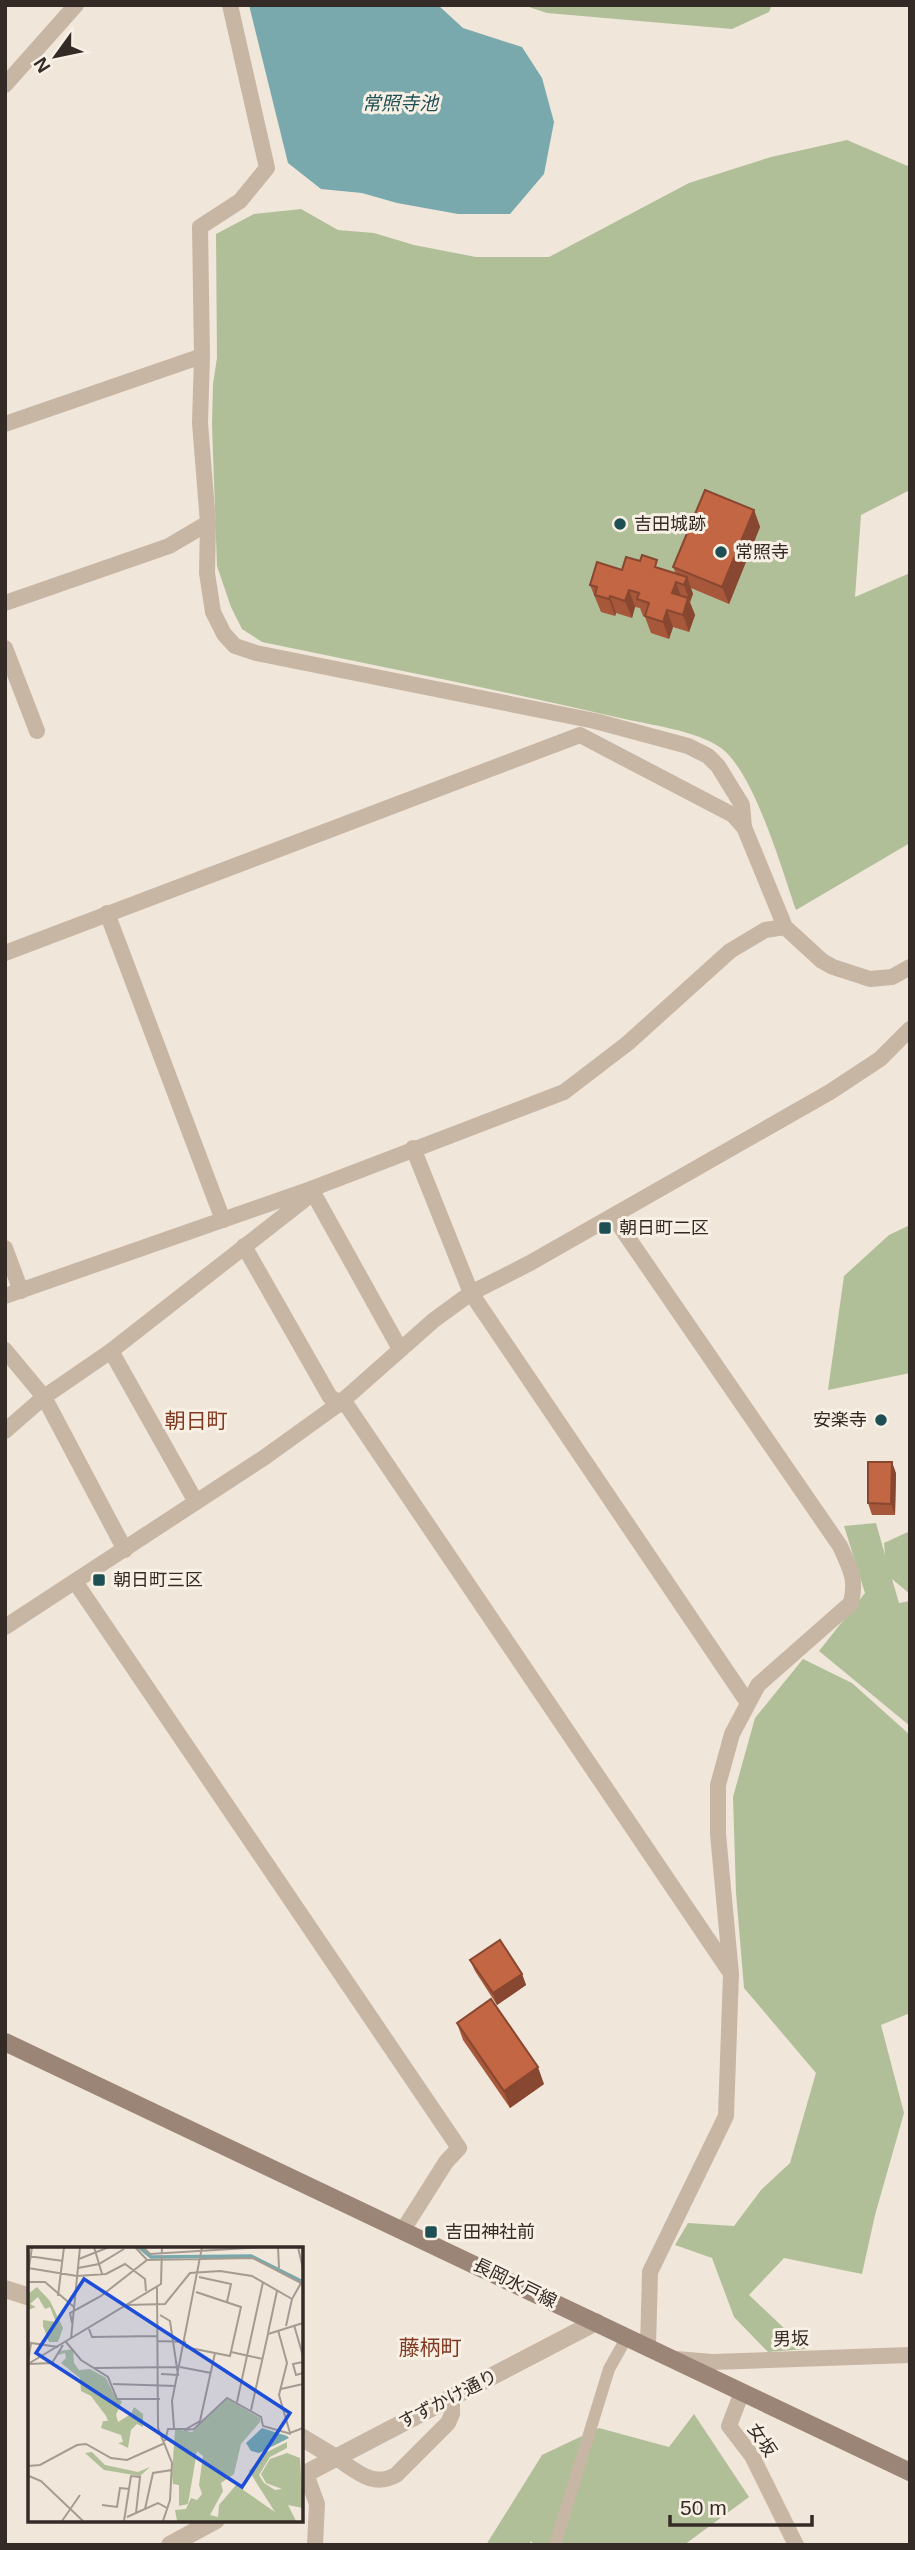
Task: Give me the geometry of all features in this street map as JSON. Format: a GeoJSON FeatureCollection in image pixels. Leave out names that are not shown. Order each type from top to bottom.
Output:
{"type":"FeatureCollection","features":[{"type":"Feature","properties":{"kind":"main road","name":"長岡水戸線"},"geometry":{"type":"LineString","coordinates":[[5,2042],[910,2472]]}},
{"type":"Feature","properties":{"kind":"street"},"geometry":{"type":"LineString","coordinates":[[5,85],[76,5]]}},
{"type":"Feature","properties":{"kind":"street"},"geometry":{"type":"LineString","coordinates":[[230,5],[267,168],[240,201],[200,227],[200,423],[208,523],[207,573],[213,612],[223,634],[235,646],[256,653],[595,721],[688,746],[708,756],[718,765],[742,805],[744,827],[785,927],[822,961],[870,979],[892,977],[910,967]]}},
{"type":"Feature","properties":{"kind":"street"},"geometry":{"type":"LineString","coordinates":[[5,425],[202,356]]}},
{"type":"Feature","properties":{"kind":"street"},"geometry":{"type":"LineString","coordinates":[[5,603],[169,547],[208,523]]}},
{"type":"Feature","properties":{"kind":"street"},"geometry":{"type":"LineString","coordinates":[[5,648],[37,731]]}},
{"type":"Feature","properties":{"kind":"street"},"geometry":{"type":"LineString","coordinates":[[5,953],[580,735],[733,815],[744,827]]}},
{"type":"Feature","properties":{"kind":"street"},"geometry":{"type":"LineString","coordinates":[[107,913],[223,1220]]}},
{"type":"Feature","properties":{"kind":"street"},"geometry":{"type":"LineString","coordinates":[[5,1296],[311,1189],[564,1092],[628,1043],[730,951],[765,930],[785,927]]}},
{"type":"Feature","properties":{"kind":"street"},"geometry":{"type":"LineString","coordinates":[[5,1628],[265,1457],[340,1402],[434,1320],[471,1293],[613,1216],[860,1073],[880,1059],[910,1029]]}},
{"type":"Feature","properties":{"kind":"street"},"geometry":{"type":"LineString","coordinates":[[413,1149],[471,1293],[748,1703]]}},
{"type":"Feature","properties":{"kind":"street"},"geometry":{"type":"LineString","coordinates":[[5,1431],[44,1397],[111,1351],[304,1200],[311,1189]]}},
{"type":"Feature","properties":{"kind":"street"},"geometry":{"type":"LineString","coordinates":[[311,1189],[401,1349]]}},
{"type":"Feature","properties":{"kind":"street"},"geometry":{"type":"LineString","coordinates":[[613,1216],[840,1546],[852,1572],[855,1587],[851,1603],[758,1685],[732,1734],[718,1785],[718,1834],[731,1973],[726,2116],[650,2272],[648,2347]]}},
{"type":"Feature","properties":{"kind":"street"},"geometry":{"type":"LineString","coordinates":[[243,1246],[330,1397],[348,1407],[731,1973]]}},
{"type":"Feature","properties":{"kind":"street"},"geometry":{"type":"LineString","coordinates":[[5,1248],[21,1290]]}},
{"type":"Feature","properties":{"kind":"street"},"geometry":{"type":"LineString","coordinates":[[5,1350],[44,1397],[125,1550]]}},
{"type":"Feature","properties":{"kind":"street"},"geometry":{"type":"LineString","coordinates":[[111,1351],[196,1502]]}},
{"type":"Feature","properties":{"kind":"street"},"geometry":{"type":"LineString","coordinates":[[76,1583],[459,2148],[446,2162],[403,2230]]}},
{"type":"Feature","properties":{"kind":"street"},"geometry":{"type":"LineString","coordinates":[[5,2289],[28,2296]]}},
{"type":"Feature","properties":{"kind":"street","name":"すずかけ通り"},"geometry":{"type":"LineString","coordinates":[[303,2475],[596,2322]]}},
{"type":"Feature","properties":{"kind":"street"},"geometry":{"type":"LineString","coordinates":[[555,2545],[609,2369],[627,2337]]}},
{"type":"Feature","properties":{"kind":"street","name":"男坂"},"geometry":{"type":"LineString","coordinates":[[674,2359],[712,2362],[910,2355]]}},
{"type":"Feature","properties":{"kind":"street","name":"女坂"},"geometry":{"type":"LineString","coordinates":[[742,2392],[729,2426],[752,2456],[796,2545]]}},
{"type":"Feature","properties":{"kind":"street"},"geometry":{"type":"LineString","coordinates":[[303,2438],[374,2481],[386,2481],[396,2475],[448,2423],[452,2414],[452,2397]]}},
{"type":"Feature","properties":{"kind":"street"},"geometry":{"type":"LineString","coordinates":[[303,2475],[317,2504],[315,2545]]}},
{"type":"Feature","properties":{"kind":"street"},"geometry":{"type":"LineString","coordinates":[[170,2545],[212,2522]]}},
{"type":"Feature","properties":{"kind":"green space"},"geometry":{"type":"Polygon","coordinates":[[[523,5],[772,5],[769,12],[732,29],[547,13],[523,5]]]}},
{"type":"Feature","properties":{"kind":"green space"},"geometry":{"type":"Polygon","coordinates":[[[847,140],[910,167],[910,490],[861,515],[855,597],[910,573],[910,843],[796,910],[756,799],[733,760],[711,742],[672,729],[262,642],[242,629],[231,607],[217,566],[212,425],[217,358],[216,234],[254,214],[301,209],[338,230],[374,233],[414,245],[476,257],[549,257],[689,183],[771,157],[847,140]]]}},
{"type":"Feature","properties":{"kind":"green space"},"geometry":{"type":"Polygon","coordinates":[[[910,1225],[910,1373],[828,1390],[844,1276],[889,1235],[910,1225]]]}},
{"type":"Feature","properties":{"kind":"green space"},"geometry":{"type":"Polygon","coordinates":[[[876,1523],[885,1555],[884,1543],[910,1531],[910,1594],[892,1579],[899,1603],[910,1601],[910,1726],[819,1651],[865,1593],[844,1526],[876,1523]]]}},
{"type":"Feature","properties":{"kind":"green space"},"geometry":{"type":"Polygon","coordinates":[[[803,1659],[852,1683],[910,1735],[910,2013],[881,2025],[904,2113],[875,2215],[862,2274],[784,2258],[749,2295],[806,2349],[768,2352],[734,2317],[712,2258],[675,2245],[688,2223],[734,2226],[761,2190],[790,2163],[816,2073],[744,1988],[736,1893],[733,1797],[755,1718],[803,1659]]]}},
{"type":"Feature","properties":{"kind":"green space"},"geometry":{"type":"Polygon","coordinates":[[[694,2414],[749,2497],[684,2545],[534,2545],[531,2541],[529,2545],[486,2545],[542,2455],[599,2428],[669,2447],[694,2414]]]}},
{"type":"Feature","properties":{"kind":"water","name":"常照寺池"},"geometry":{"type":"Polygon","coordinates":[[[249,5],[438,5],[463,28],[522,47],[542,78],[554,122],[544,174],[510,214],[458,214],[397,203],[362,193],[321,189],[288,163],[249,5]]]}},
{"type":"Feature","properties":{"kind":"building"},"geometry":{"type":"Polygon","coordinates":[[[705,490],[754,510],[722,587],[673,567],[705,490]]]}},
{"type":"Feature","properties":{"kind":"building"},"geometry":{"type":"Polygon","coordinates":[[[642,555],[657,560],[655,567],[687,577],[684,585],[676,582],[672,593],[688,598],[683,615],[667,610],[663,622],[645,616],[649,603],[637,599],[639,593],[629,590],[625,601],[595,595],[597,587],[590,585],[597,562],[622,570],[626,557],[640,561],[642,555]]]}},
{"type":"Feature","properties":{"kind":"building"},"geometry":{"type":"Polygon","coordinates":[[[868,1462],[892,1462],[891,1504],[868,1503],[868,1462]]]}},
{"type":"Feature","properties":{"kind":"building"},"geometry":{"type":"Polygon","coordinates":[[[500,1940],[522,1974],[493,1993],[470,1960],[500,1940]]]}},
{"type":"Feature","properties":{"kind":"building"},"geometry":{"type":"Polygon","coordinates":[[[491,1999],[538,2067],[504,2091],[457,2023],[491,1999]]]}},
{"type":"Feature","properties":{"kind":"place","name":"吉田城跡"},"geometry":{"type":"Point","coordinates":[620,524]}},
{"type":"Feature","properties":{"kind":"place","name":"常照寺"},"geometry":{"type":"Point","coordinates":[721,552]}},
{"type":"Feature","properties":{"kind":"place","name":"朝日町二区"},"geometry":{"type":"Point","coordinates":[605,1228]}},
{"type":"Feature","properties":{"kind":"place","name":"安楽寺"},"geometry":{"type":"Point","coordinates":[881,1420]}},
{"type":"Feature","properties":{"kind":"place","name":"朝日町三区"},"geometry":{"type":"Point","coordinates":[99,1580]}},
{"type":"Feature","properties":{"kind":"place","name":"吉田神社前"},"geometry":{"type":"Point","coordinates":[431,2232]}},
{"type":"Feature","properties":{"kind":"district","name":"朝日町"},"geometry":{"type":"Point","coordinates":[196,1421]}},
{"type":"Feature","properties":{"kind":"district","name":"藤柄町"},"geometry":{"type":"Point","coordinates":[430,2348]}}]}
